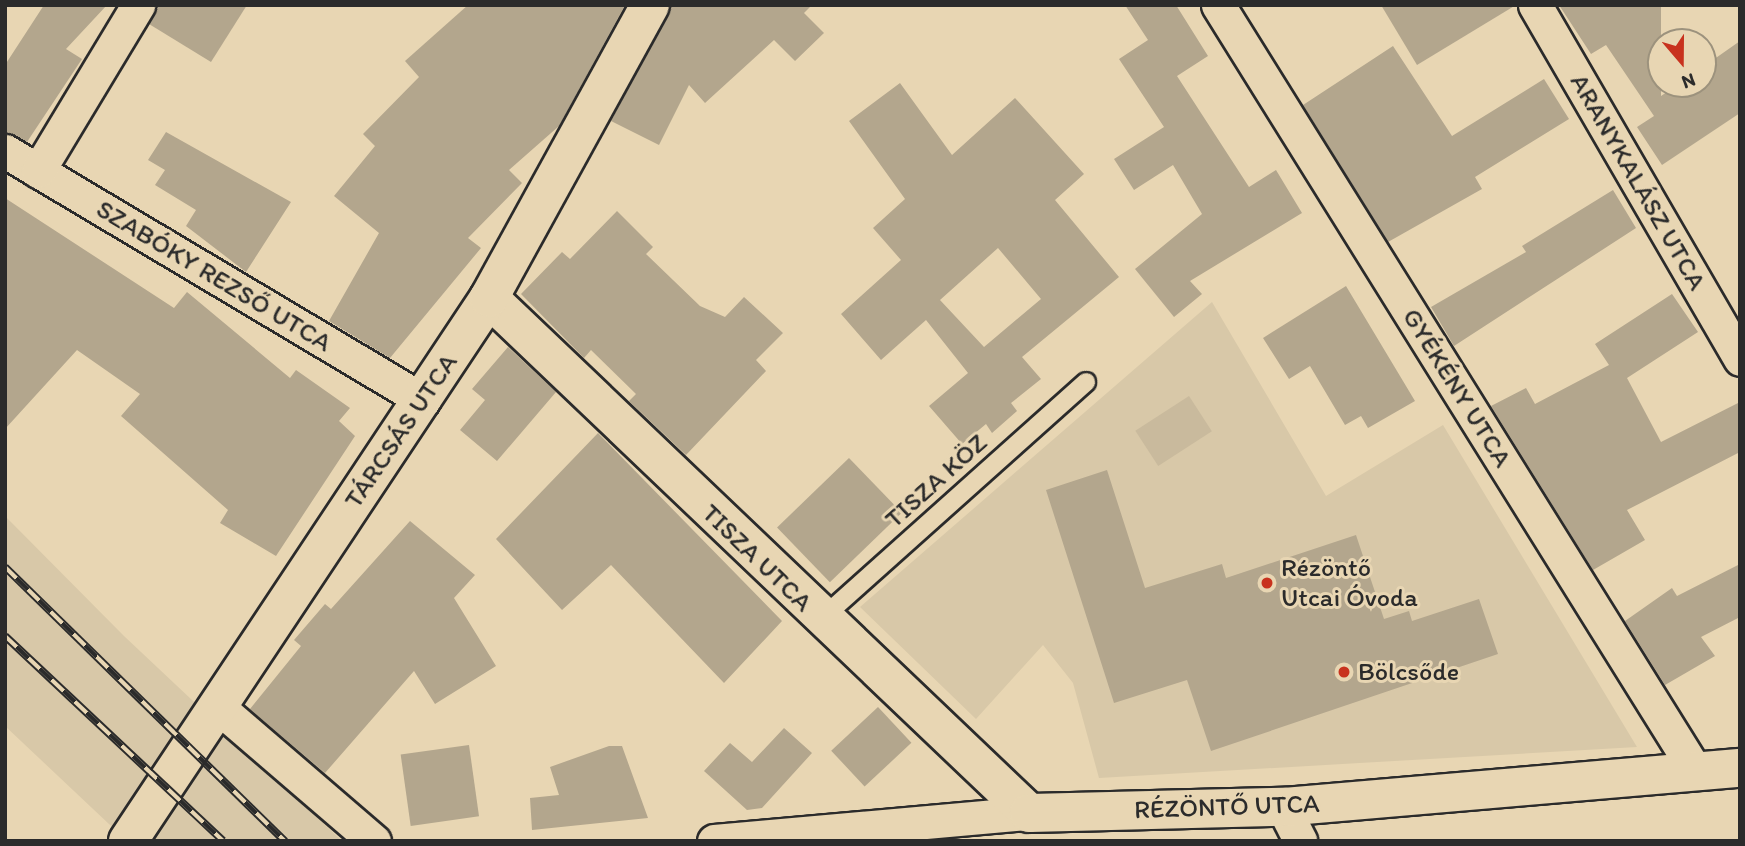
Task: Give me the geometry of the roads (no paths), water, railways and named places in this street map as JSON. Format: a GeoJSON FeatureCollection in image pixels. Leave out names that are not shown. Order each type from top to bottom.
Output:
{"type":"FeatureCollection","features":[{"type":"Feature","properties":{"kind":"main road","name":"TÁRCSÁS UTCA"},"geometry":{"type":"LineString","coordinates":[[128,841],[489,298],[650,5]]}},
{"type":"Feature","properties":{"kind":"main road","name":"TISZA UTCA"},"geometry":{"type":"LineString","coordinates":[[489,298],[820,620],[1029,813]]}},
{"type":"Feature","properties":{"kind":"main road","name":"RÉZÖNTŐ UTCA"},"geometry":{"type":"LineString","coordinates":[[1029,813],[1283,807],[1740,768]]}},
{"type":"Feature","properties":{"kind":"street"},"geometry":{"type":"LineString","coordinates":[[38,171],[138,5]]}},
{"type":"Feature","properties":{"kind":"street","name":"GYÉKÉNY UTCA"},"geometry":{"type":"LineString","coordinates":[[1218,5],[1695,770]]}},
{"type":"Feature","properties":{"kind":"street","name":"ARANYKALÁSZ UTCA"},"geometry":{"type":"LineString","coordinates":[[1535,5],[1740,359]]}},
{"type":"Feature","properties":{"kind":"street","name":"SZABÓKY REZSŐ UTCA"},"geometry":{"type":"LineString","coordinates":[[5,151],[423,400]]}},
{"type":"Feature","properties":{"kind":"street"},"geometry":{"type":"LineString","coordinates":[[217,706],[374,841]]}},
{"type":"Feature","properties":{"kind":"street"},"geometry":{"type":"LineString","coordinates":[[1283,807],[1300,841]]}},
{"type":"Feature","properties":{"kind":"street","name":"RÉZÖNTŐ UTCA"},"geometry":{"type":"LineString","coordinates":[[714,841],[1029,813]]}},
{"type":"Feature","properties":{"kind":"lane","name":"TISZA KÖZ"},"geometry":{"type":"LineString","coordinates":[[820,620],[1086,382]]}},
{"type":"Feature","properties":{"kind":"railway"},"geometry":{"type":"LineString","coordinates":[[5,567],[285,841]]}},
{"type":"Feature","properties":{"kind":"railway"},"geometry":{"type":"LineString","coordinates":[[5,636],[223,841]]}},
{"type":"Feature","properties":{"kind":"place","name":"Rézöntő Utcai Óvoda"},"geometry":{"type":"Point","coordinates":[1267,583]}},
{"type":"Feature","properties":{"kind":"place","name":"Bölcsőde"},"geometry":{"type":"Point","coordinates":[1344,672]}}]}
